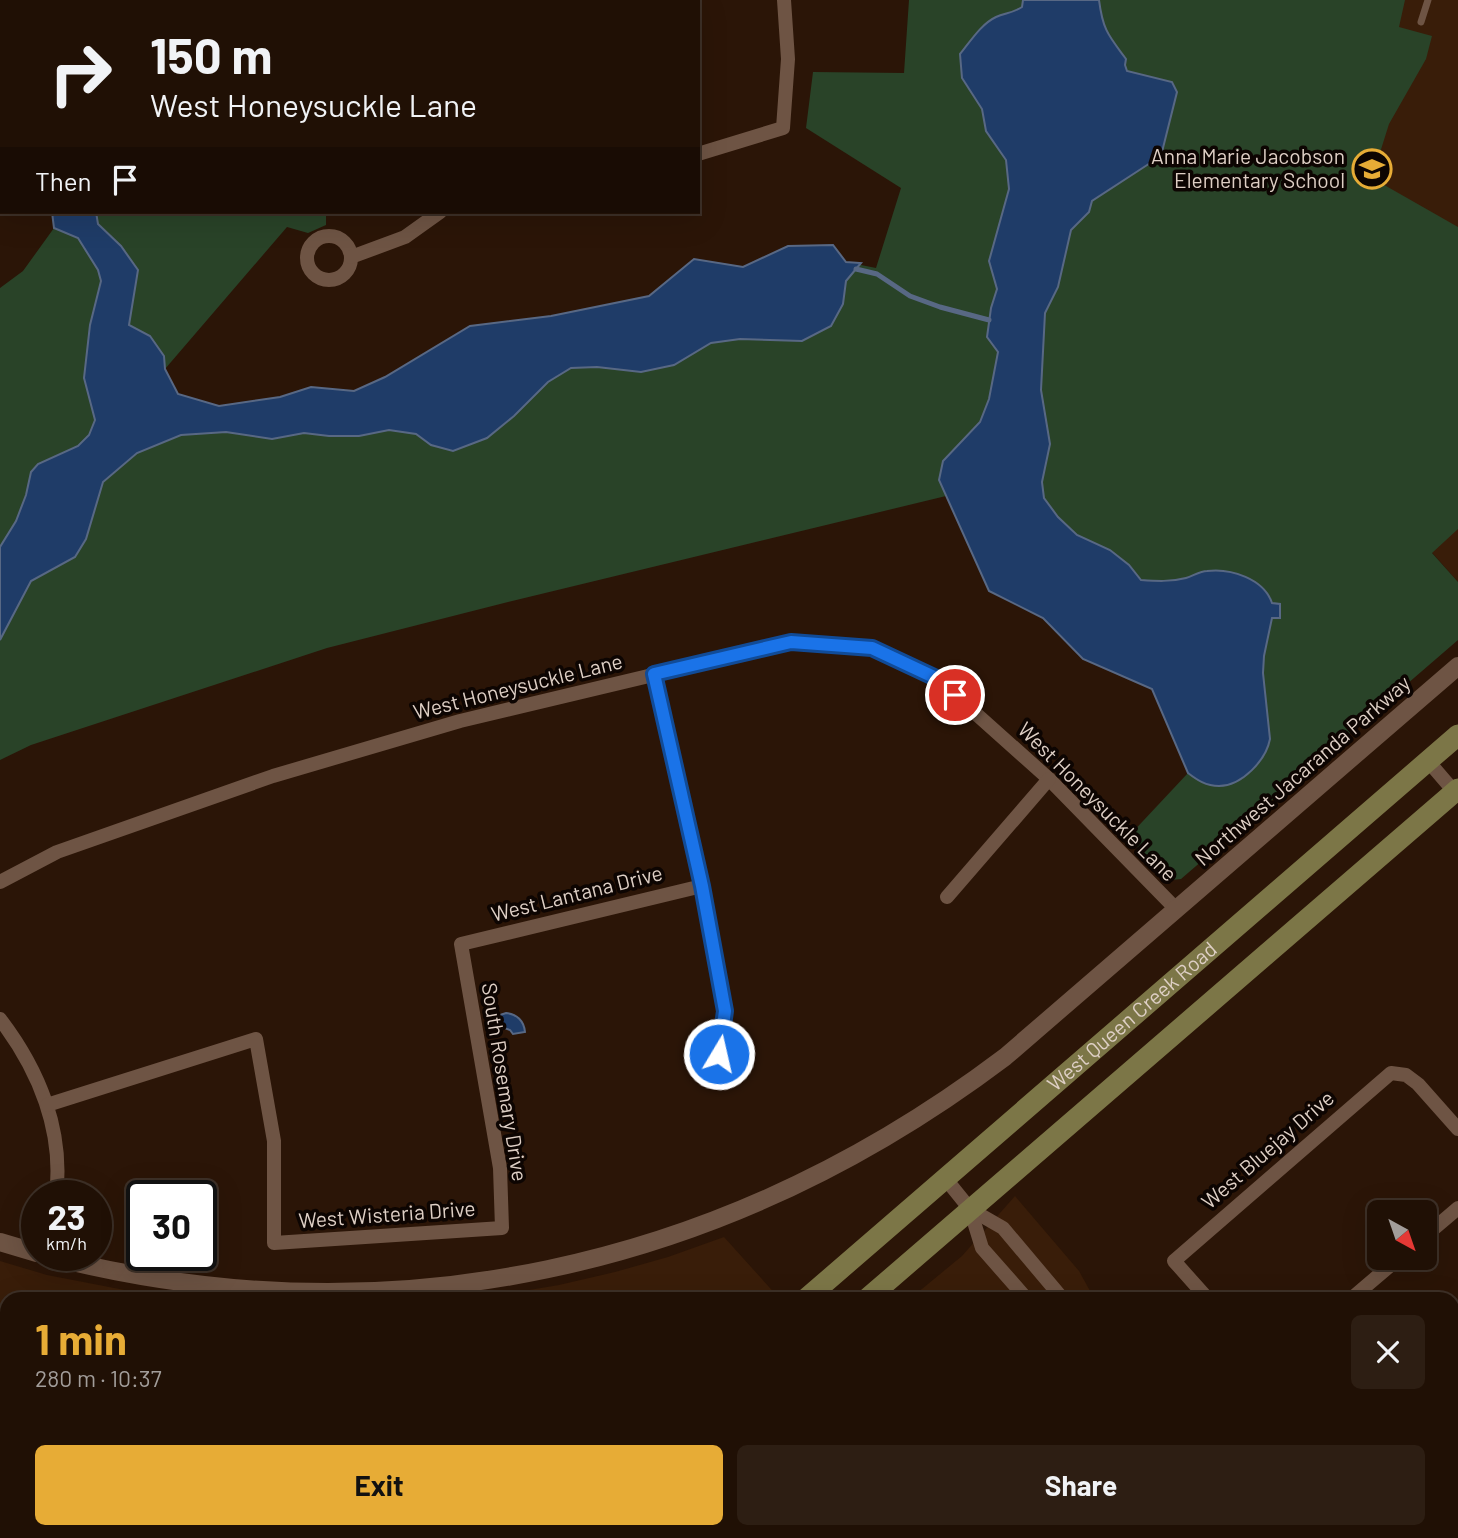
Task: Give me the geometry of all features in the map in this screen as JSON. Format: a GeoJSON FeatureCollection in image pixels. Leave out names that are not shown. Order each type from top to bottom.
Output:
{"type":"FeatureCollection","features":[{"type":"Feature","properties":{"kind":"main road","name":"West Queen Creek Road"},"geometry":{"type":"LineString","coordinates":[[814,1292],[1458,735]]}},
{"type":"Feature","properties":{"kind":"main road","name":"West Queen Creek Road"},"geometry":{"type":"LineString","coordinates":[[875,1292],[1457,792]]}},
{"type":"Feature","properties":{"kind":"street"},"geometry":{"type":"LineString","coordinates":[[700,153],[783,128],[788,59],[784,0]]}},
{"type":"Feature","properties":{"kind":"street"},"geometry":{"type":"LineString","coordinates":[[351,257],[405,237],[437,214]]}},
{"type":"Feature","properties":{"kind":"street","name":"West Honeysuckle Lane"},"geometry":{"type":"LineString","coordinates":[[0,882],[57,852],[272,776],[460,721],[791,642],[872,648],[936,678],[1049,779],[1177,910]]}},
{"type":"Feature","properties":{"kind":"street","name":"Northwest Jacaranda Parkway"},"geometry":{"type":"LineString","coordinates":[[112,1271],[221,1287],[291,1292],[374,1291],[463,1284],[603,1257],[653,1243],[768,1199],[838,1164],[919,1118],[975,1080],[1032,1036],[1458,666]]}},
{"type":"Feature","properties":{"kind":"street"},"geometry":{"type":"LineString","coordinates":[[654,674],[702,886],[725,1011],[719,1054]]}},
{"type":"Feature","properties":{"kind":"street"},"geometry":{"type":"LineString","coordinates":[[1428,761],[1457,792]]}},
{"type":"Feature","properties":{"kind":"street"},"geometry":{"type":"LineString","coordinates":[[947,897],[1049,779]]}},
{"type":"Feature","properties":{"kind":"street","name":"West Lantana Drive"},"geometry":{"type":"LineString","coordinates":[[461,944],[702,886]]}},
{"type":"Feature","properties":{"kind":"street","name":"South Rosemary Drive"},"geometry":{"type":"LineString","coordinates":[[461,944],[500,1168],[502,1228]]}},
{"type":"Feature","properties":{"kind":"street"},"geometry":{"type":"LineString","coordinates":[[0,1019],[29,1064],[47,1105],[58,1152],[57,1180]]}},
{"type":"Feature","properties":{"kind":"street","name":"West Wisteria Drive"},"geometry":{"type":"LineString","coordinates":[[47,1105],[256,1039],[274,1141],[274,1243],[502,1228]]}},
{"type":"Feature","properties":{"kind":"street","name":"West Bluejay Drive"},"geometry":{"type":"LineString","coordinates":[[1202,1292],[1174,1261],[1391,1073],[1406,1075],[1418,1084],[1458,1129]]}},
{"type":"Feature","properties":{"kind":"street"},"geometry":{"type":"LineString","coordinates":[[945,1178],[970,1209],[1003,1228],[1057,1292]]}},
{"type":"Feature","properties":{"kind":"street"},"geometry":{"type":"LineString","coordinates":[[1437,1226],[1458,1208]]}},
{"type":"Feature","properties":{"kind":"street"},"geometry":{"type":"LineString","coordinates":[[970,1209],[982,1248],[1021,1292]]}},
{"type":"Feature","properties":{"kind":"street"},"geometry":{"type":"LineString","coordinates":[[0,1242],[21,1248]]}},
{"type":"Feature","properties":{"kind":"street"},"geometry":{"type":"LineString","coordinates":[[1359,1292],[1385,1270]]}},
{"type":"Feature","properties":{"kind":"lane"},"geometry":{"type":"LineString","coordinates":[[1421,22],[1427,0]]}},
{"type":"Feature","properties":{"kind":"shaded area","name":"Anna Marie Jacobson Elementary School"},"geometry":{"type":"Polygon","coordinates":[[[1330,0],[1458,0],[1458,582],[1244,338],[1330,0]]]}},
{"type":"Feature","properties":{"kind":"shaded area"},"geometry":{"type":"Polygon","coordinates":[[[1015,1196],[1079,1271],[1091,1292],[918,1292],[962,1256],[1015,1196]]]}},
{"type":"Feature","properties":{"kind":"shaded area"},"geometry":{"type":"Polygon","coordinates":[[[724,1237],[774,1292],[518,1292],[615,1272],[724,1237]]]}},
{"type":"Feature","properties":{"kind":"shaded area"},"geometry":{"type":"Polygon","coordinates":[[[0,1261],[21,1267],[21,1271],[34,1271],[135,1292],[0,1292],[0,1261]]]}},
{"type":"Feature","properties":{"kind":"green space"},"geometry":{"type":"Polygon","coordinates":[[[909,0],[1405,0],[1399,27],[1432,36],[1426,59],[1389,124],[1372,178],[1458,227],[1458,529],[1432,553],[1458,582],[1458,640],[1181,879],[1171,880],[1163,875],[1128,837],[1188,773],[1152,689],[1083,659],[1043,618],[989,591],[946,496],[327,648],[31,745],[0,760],[0,288],[23,271],[54,228],[52,214],[326,214],[326,225],[308,233],[287,227],[165,369],[178,394],[218,406],[280,397],[311,387],[354,391],[385,377],[470,326],[551,316],[649,296],[694,259],[743,267],[788,246],[833,245],[846,262],[876,268],[901,188],[806,128],[813,72],[904,73],[909,0]]]}},
{"type":"Feature","properties":{"kind":"water"},"geometry":{"type":"Polygon","coordinates":[[[1023,0],[1099,0],[1105,26],[1126,59],[1127,71],[1172,82],[1177,92],[1161,156],[1092,201],[1089,212],[1071,230],[1058,287],[1045,313],[1041,390],[1050,444],[1042,482],[1044,498],[1058,517],[1077,535],[1110,550],[1129,565],[1141,580],[1175,580],[1204,571],[1226,571],[1246,577],[1262,587],[1272,603],[1280,604],[1280,618],[1272,618],[1264,656],[1263,673],[1270,739],[1268,747],[1252,770],[1228,785],[1206,784],[1188,773],[1152,689],[1083,659],[1043,618],[989,591],[939,480],[943,461],[980,422],[989,399],[998,352],[987,337],[997,289],[989,261],[1009,189],[1006,160],[986,131],[982,109],[962,78],[960,54],[985,24],[1022,7],[1023,0]]]}},
{"type":"Feature","properties":{"kind":"water"},"geometry":{"type":"Polygon","coordinates":[[[52,214],[96,214],[98,224],[121,246],[138,270],[129,325],[150,336],[164,356],[165,369],[178,394],[219,406],[280,397],[311,387],[354,391],[385,377],[470,326],[551,316],[649,296],[694,259],[743,267],[788,246],[833,245],[846,262],[861,263],[846,281],[843,304],[831,326],[802,341],[740,339],[711,343],[674,365],[641,372],[597,367],[571,368],[548,382],[487,438],[453,451],[431,445],[416,434],[389,430],[359,436],[304,433],[272,439],[226,432],[181,435],[137,453],[103,482],[86,539],[75,557],[31,581],[0,640],[0,547],[16,521],[31,472],[38,464],[78,446],[89,435],[95,420],[84,378],[90,325],[101,281],[98,270],[78,238],[54,228],[52,214]]]}},
{"type":"Feature","properties":{"kind":"water"},"geometry":{"type":"Polygon","coordinates":[[[506,1013],[519,1019],[525,1032],[513,1034],[502,1027],[500,1015],[506,1013]]]}},
{"type":"Feature","properties":{"kind":"waterway"},"geometry":{"type":"LineString","coordinates":[[856,269],[877,274],[910,296],[989,320]]}},
{"type":"Feature","properties":{"kind":"place","name":"Anna Marie Jacobson Elementary School"},"geometry":{"type":"Point","coordinates":[1372,169]}},
{"type":"Feature","properties":{"kind":"route"},"geometry":{"type":"LineString","coordinates":[[719,1054],[725,1011],[702,886],[654,674],[791,642],[872,648],[936,678],[955,695]]}}]}
